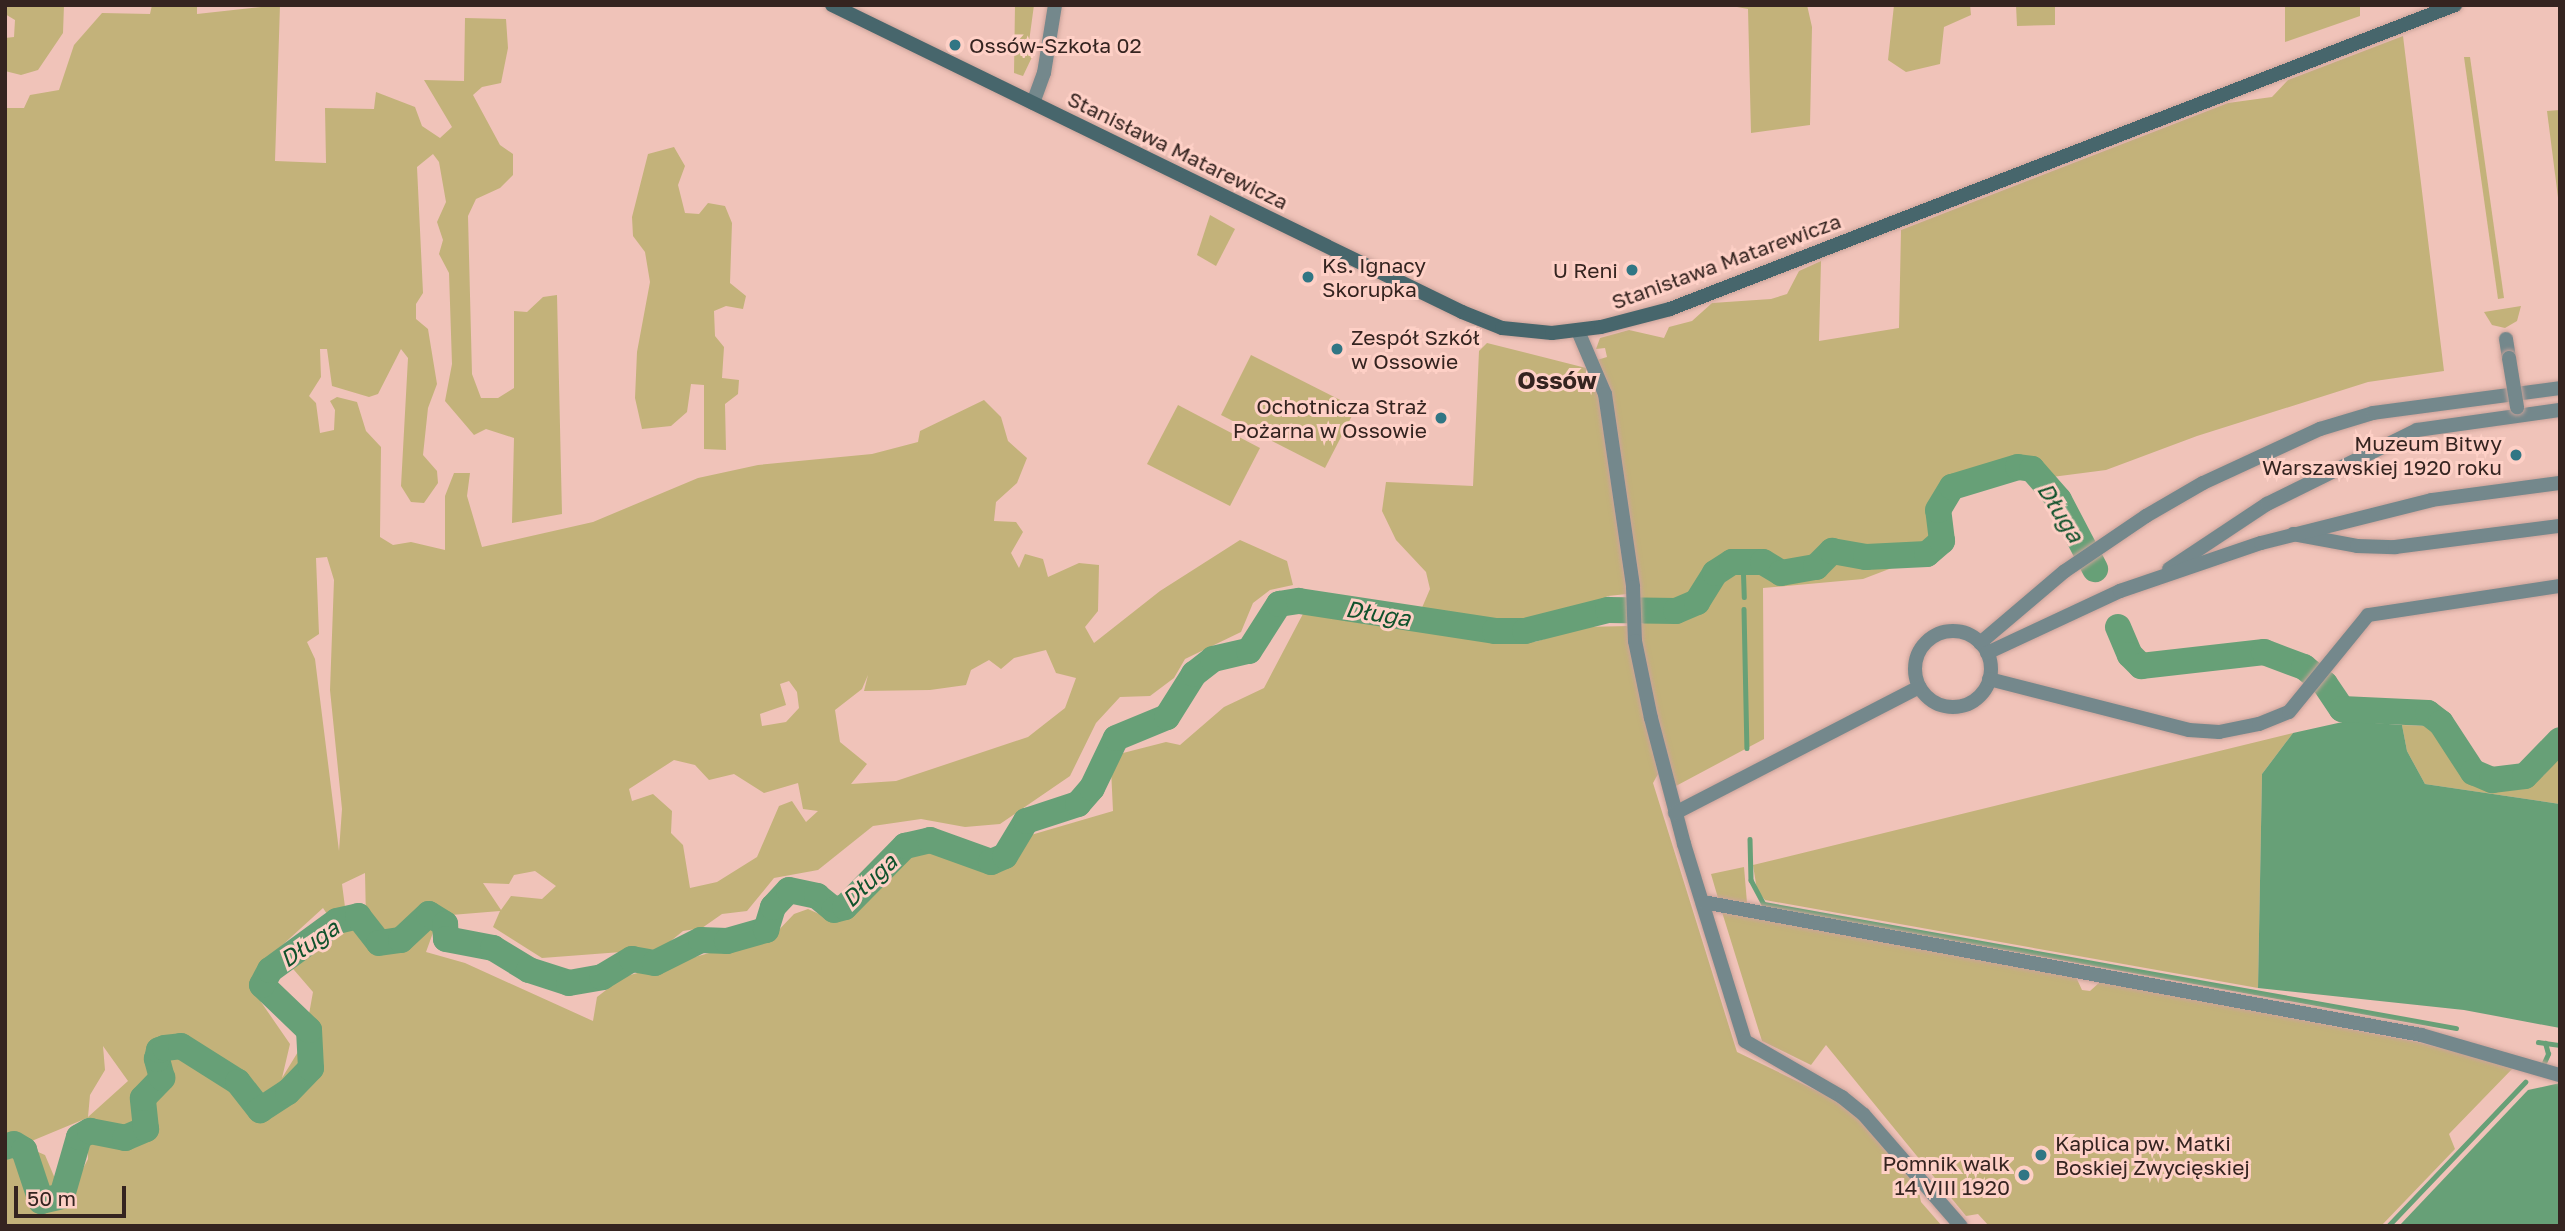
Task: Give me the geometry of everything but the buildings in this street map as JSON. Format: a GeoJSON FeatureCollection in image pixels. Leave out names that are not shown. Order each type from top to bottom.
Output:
{"type":"FeatureCollection","features":[{"type":"Feature","properties":{"kind":"street","name":"Stanisława Matarewicza"},"geometry":{"type":"LineString","coordinates":[[832,5],[1462,313],[1516,331],[1578,331],[1670,309],[2455,5]]}},
{"type":"Feature","properties":{"kind":"street"},"geometry":{"type":"LineString","coordinates":[[1033,103],[1044,73],[1055,5]]}},
{"type":"Feature","properties":{"kind":"street"},"geometry":{"type":"LineString","coordinates":[[1578,331],[1605,394],[1633,587],[1635,641],[1675,813],[1751,1048],[1801,1072],[1864,1115],[1961,1226]]}},
{"type":"Feature","properties":{"kind":"street"},"geometry":{"type":"LineString","coordinates":[[2506,340],[2518,412]]}},
{"type":"Feature","properties":{"kind":"street"},"geometry":{"type":"LineString","coordinates":[[1983,648],[2065,571],[2107,542],[2203,483],[2320,429],[2373,413],[2560,388]]}},
{"type":"Feature","properties":{"kind":"street"},"geometry":{"type":"LineString","coordinates":[[2157,577],[2267,504],[2417,430],[2518,412],[2560,410]]}},
{"type":"Feature","properties":{"kind":"street"},"geometry":{"type":"LineString","coordinates":[[1983,648],[2157,577],[2292,534],[2432,500],[2560,483]]}},
{"type":"Feature","properties":{"kind":"street"},"geometry":{"type":"LineString","coordinates":[[2292,534],[2357,546],[2395,547],[2560,526]]}},
{"type":"Feature","properties":{"kind":"street"},"geometry":{"type":"LineString","coordinates":[[1989,679],[2205,733],[2277,719],[2304,695],[2368,615],[2560,586]]}},
{"type":"Feature","properties":{"kind":"street"},"geometry":{"type":"LineString","coordinates":[[1954,631],[1983,648],[1989,679],[1980,696],[1958,707],[1933,702],[1919,687],[1916,659],[1931,639],[1954,631]]}},
{"type":"Feature","properties":{"kind":"street"},"geometry":{"type":"LineString","coordinates":[[1675,813],[1919,687]]}},
{"type":"Feature","properties":{"kind":"street"},"geometry":{"type":"LineString","coordinates":[[1703,902],[2421,1035],[2560,1075]]}},
{"type":"Feature","properties":{"kind":"shaded area"},"geometry":{"type":"Polygon","coordinates":[[[5,5],[64,5],[63,33],[38,70],[21,75],[5,71],[5,38],[14,37],[15,20],[5,14],[5,5]]]}},
{"type":"Feature","properties":{"kind":"shaded area"},"geometry":{"type":"Polygon","coordinates":[[[152,5],[197,5],[197,14],[280,5],[275,161],[326,163],[325,108],[374,109],[376,92],[415,107],[422,126],[440,138],[452,127],[424,80],[464,81],[465,18],[506,19],[508,48],[501,83],[482,87],[473,95],[500,145],[513,154],[513,175],[500,188],[476,199],[468,216],[472,374],[481,398],[498,398],[514,388],[514,311],[527,312],[543,297],[557,295],[562,514],[512,523],[514,438],[486,429],[474,435],[445,401],[452,364],[449,273],[439,254],[443,240],[437,222],[446,202],[439,162],[433,154],[417,167],[423,293],[416,304],[416,319],[428,329],[437,384],[428,408],[423,455],[437,471],[438,483],[424,503],[411,502],[401,486],[408,358],[401,349],[378,394],[369,397],[332,386],[327,349],[320,349],[321,377],[309,396],[316,403],[320,433],[334,430],[335,410],[330,401],[337,397],[357,402],[366,431],[381,447],[380,537],[393,545],[411,542],[445,550],[445,496],[454,473],[470,473],[467,496],[482,547],[593,522],[698,478],[758,465],[872,454],[918,442],[920,431],[984,400],[1001,417],[1008,441],[1027,458],[1017,483],[996,502],[994,521],[1016,522],[1023,532],[1011,553],[1019,568],[1025,554],[1043,559],[1048,577],[1079,563],[1099,565],[1098,611],[1085,627],[1094,643],[1160,591],[1240,540],[1287,561],[1293,585],[1270,590],[1253,603],[1241,632],[1185,659],[1174,678],[1150,696],[1120,697],[1096,723],[1070,776],[1000,824],[965,827],[921,819],[873,826],[818,870],[774,878],[747,911],[722,914],[702,928],[683,931],[661,949],[542,958],[493,927],[500,911],[439,916],[426,952],[465,963],[593,1021],[597,997],[623,977],[774,935],[794,914],[808,909],[828,918],[852,909],[905,858],[918,852],[943,850],[975,869],[1001,866],[1014,855],[1024,837],[1113,811],[1111,769],[1123,753],[1166,742],[1180,745],[1224,707],[1264,688],[1305,610],[1535,642],[1582,627],[1629,626],[1658,774],[1653,783],[1737,1052],[1836,1100],[1861,1121],[1918,1187],[1921,1202],[1942,1226],[5,1226],[5,108],[24,108],[30,95],[59,90],[74,45],[102,13],[150,14],[152,5]],[[327,557],[316,558],[319,634],[307,642],[315,659],[339,851],[342,809],[330,690],[334,580],[327,557]],[[1046,650],[1014,658],[1001,669],[989,660],[971,670],[966,685],[930,690],[864,691],[868,675],[862,689],[835,710],[840,742],[867,764],[851,784],[896,781],[1028,737],[1065,708],[1076,678],[1056,673],[1046,650]],[[789,681],[780,684],[786,705],[760,714],[762,726],[786,722],[799,708],[797,692],[789,681]],[[674,760],[629,789],[632,801],[653,794],[672,811],[671,833],[683,845],[690,888],[717,882],[757,857],[779,806],[792,801],[806,822],[818,811],[803,809],[798,783],[764,793],[734,774],[709,780],[695,765],[674,760]],[[535,871],[514,875],[509,884],[483,883],[501,910],[511,896],[542,899],[556,886],[535,871]],[[365,873],[342,884],[348,930],[366,920],[365,873]],[[323,908],[266,960],[255,980],[261,1002],[290,1044],[282,1078],[304,1042],[313,992],[288,963],[305,939],[329,917],[323,908]],[[103,1046],[105,1070],[90,1095],[88,1117],[128,1081],[103,1046]],[[87,1118],[22,1145],[45,1155],[56,1181],[74,1186],[88,1159],[87,1118]]]}},
{"type":"Feature","properties":{"kind":"shaded area"},"geometry":{"type":"Polygon","coordinates":[[[1015,5],[1034,5],[1028,49],[1032,57],[1023,76],[1014,73],[1015,5]]]}},
{"type":"Feature","properties":{"kind":"shaded area"},"geometry":{"type":"Polygon","coordinates":[[[1726,5],[1807,5],[1812,27],[1810,125],[1751,133],[1748,9],[1726,5]]]}},
{"type":"Feature","properties":{"kind":"shaded area"},"geometry":{"type":"Polygon","coordinates":[[[1894,5],[1970,5],[1971,15],[1944,27],[1940,64],[1906,72],[1888,60],[1894,5]]]}},
{"type":"Feature","properties":{"kind":"shaded area"},"geometry":{"type":"Polygon","coordinates":[[[2016,5],[2055,5],[2055,25],[2017,26],[2016,5]]]}},
{"type":"Feature","properties":{"kind":"shaded area"},"geometry":{"type":"Polygon","coordinates":[[[2285,5],[2360,5],[2360,16],[2285,42],[2285,5]]]}},
{"type":"Feature","properties":{"kind":"shaded area"},"geometry":{"type":"Polygon","coordinates":[[[2403,36],[2444,371],[2368,382],[2197,436],[2106,470],[2052,477],[2037,461],[2018,458],[1968,470],[1946,480],[1935,491],[1930,508],[1936,530],[1922,546],[1899,549],[1838,543],[1790,566],[1764,553],[1736,552],[1706,572],[1688,599],[1653,606],[1639,603],[1597,360],[1607,357],[1605,348],[1596,349],[1600,338],[1629,330],[1664,338],[1669,327],[1692,321],[1712,303],[1771,299],[1787,294],[1799,271],[1821,261],[1819,341],[1899,328],[1901,230],[2228,103],[2272,97],[2288,80],[2403,36]]]}},
{"type":"Feature","properties":{"kind":"shaded area"},"geometry":{"type":"Polygon","coordinates":[[[2464,57],[2470,57],[2504,298],[2498,299],[2464,57]]]}},
{"type":"Feature","properties":{"kind":"shaded area"},"geometry":{"type":"Polygon","coordinates":[[[2560,110],[2560,213],[2547,111],[2560,110]]]}},
{"type":"Feature","properties":{"kind":"shaded area"},"geometry":{"type":"Polygon","coordinates":[[[674,147],[685,166],[678,185],[685,213],[699,214],[708,203],[725,206],[732,223],[730,283],[746,296],[743,309],[726,306],[714,311],[715,336],[724,347],[722,378],[739,380],[738,394],[725,404],[726,450],[704,449],[704,385],[691,384],[687,412],[671,426],[642,429],[635,398],[637,352],[650,282],[645,252],[633,236],[632,217],[648,154],[674,147]]]}},
{"type":"Feature","properties":{"kind":"shaded area"},"geometry":{"type":"Polygon","coordinates":[[[1210,215],[1235,229],[1216,266],[1197,255],[1210,215]]]}},
{"type":"Feature","properties":{"kind":"shaded area"},"geometry":{"type":"Polygon","coordinates":[[[2521,306],[2517,321],[2505,328],[2492,325],[2484,312],[2521,306]]]}},
{"type":"Feature","properties":{"kind":"shaded area"},"geometry":{"type":"Polygon","coordinates":[[[1487,343],[1590,369],[1597,386],[1627,594],[1608,596],[1559,620],[1524,625],[1421,610],[1430,589],[1426,572],[1396,540],[1382,511],[1386,482],[1473,486],[1479,351],[1487,343]]]}},
{"type":"Feature","properties":{"kind":"shaded area"},"geometry":{"type":"Polygon","coordinates":[[[1251,355],[1356,408],[1325,468],[1221,415],[1251,355]]]}},
{"type":"Feature","properties":{"kind":"shaded area"},"geometry":{"type":"Polygon","coordinates":[[[1178,405],[1260,448],[1230,506],[1147,464],[1178,405]]]}},
{"type":"Feature","properties":{"kind":"shaded area"},"geometry":{"type":"Polygon","coordinates":[[[1841,558],[1897,566],[1863,579],[1763,588],[1764,739],[1674,787],[1637,625],[1699,609],[1740,566],[1799,578],[1841,558]]]}},
{"type":"Feature","properties":{"kind":"shaded area"},"geometry":{"type":"Polygon","coordinates":[[[2347,721],[2402,725],[2407,751],[2425,784],[2560,804],[2560,1028],[2464,1010],[2258,988],[2262,774],[2293,733],[2347,721]]]}},
{"type":"Feature","properties":{"kind":"shaded area"},"geometry":{"type":"Polygon","coordinates":[[[2402,725],[2424,726],[2444,739],[2454,765],[2481,785],[2518,790],[2544,775],[2560,756],[2560,804],[2425,784],[2407,751],[2402,725]]]}},
{"type":"Feature","properties":{"kind":"shaded area"},"geometry":{"type":"Polygon","coordinates":[[[2293,733],[2262,774],[2258,988],[1765,900],[1757,890],[1753,865],[2293,733]]]}},
{"type":"Feature","properties":{"kind":"shaded area"},"geometry":{"type":"Polygon","coordinates":[[[1744,867],[1747,903],[1718,898],[1711,874],[1744,867]]]}},
{"type":"Feature","properties":{"kind":"shaded area"},"geometry":{"type":"Polygon","coordinates":[[[1722,912],[2076,977],[2082,990],[2090,991],[2100,982],[2417,1042],[2514,1067],[2449,1134],[2455,1149],[2381,1226],[1989,1226],[1978,1214],[1966,1216],[1826,1045],[1811,1065],[1762,1041],[1722,912]]]}},
{"type":"Feature","properties":{"kind":"shaded area"},"geometry":{"type":"Polygon","coordinates":[[[2560,1083],[2560,1226],[2399,1226],[2528,1090],[2560,1083]]]}},
{"type":"Feature","properties":{"kind":"waterway","name":"Długa"},"geometry":{"type":"LineString","coordinates":[[5,1147],[14,1144],[24,1150],[41,1201],[62,1196],[79,1137],[90,1131],[125,1138],[146,1129],[143,1098],[162,1078],[157,1059],[159,1050],[165,1048],[181,1046],[238,1082],[260,1110],[288,1092],[311,1068],[309,1030],[262,985],[270,970],[337,921],[358,916],[379,943],[401,940],[429,914],[445,924],[446,939],[493,948],[529,970],[569,983],[602,977],[632,959],[655,963],[701,940],[727,941],[766,930],[773,907],[789,890],[817,896],[834,910],[845,907],[905,846],[930,840],[991,862],[1005,856],[1026,821],[1078,804],[1092,788],[1116,738],[1167,717],[1194,674],[1213,659],[1249,651],[1279,604],[1299,601],[1495,631],[1525,631],[1608,610],[1676,611],[1697,602],[1715,573],[1732,562],[1763,562],[1781,573],[1816,567],[1832,551],[1866,557],[1927,554],[1942,541],[1938,510],[1952,487],[2018,467],[2032,469],[2059,500],[2095,569]]}},
{"type":"Feature","properties":{"kind":"waterway"},"geometry":{"type":"LineString","coordinates":[[1743,560],[1744,597]]}},
{"type":"Feature","properties":{"kind":"waterway"},"geometry":{"type":"LineString","coordinates":[[1744,609],[1747,748]]}},
{"type":"Feature","properties":{"kind":"waterway","name":"Długa"},"geometry":{"type":"LineString","coordinates":[[2118,627],[2130,655],[2141,666],[2264,652],[2304,667],[2325,684],[2342,709],[2428,713],[2441,723],[2473,772],[2492,780],[2525,776],[2560,740]]}},
{"type":"Feature","properties":{"kind":"waterway"},"geometry":{"type":"LineString","coordinates":[[1750,839],[1751,880],[1764,904],[2456,1028]]}},
{"type":"Feature","properties":{"kind":"waterway"},"geometry":{"type":"LineString","coordinates":[[2538,1042],[2560,1045]]}},
{"type":"Feature","properties":{"kind":"waterway"},"geometry":{"type":"LineString","coordinates":[[2544,1063],[2548,1054],[2545,1043]]}},
{"type":"Feature","properties":{"kind":"waterway"},"geometry":{"type":"LineString","coordinates":[[2388,1226],[2525,1082]]}},
{"type":"Feature","properties":{"kind":"place","name":"Ossów-Szkoła 02"},"geometry":{"type":"Point","coordinates":[955,45]}},
{"type":"Feature","properties":{"kind":"place","name":"U Reni"},"geometry":{"type":"Point","coordinates":[1632,270]}},
{"type":"Feature","properties":{"kind":"place","name":"Ks. Ignacy Skorupka"},"geometry":{"type":"Point","coordinates":[1308,277]}},
{"type":"Feature","properties":{"kind":"place","name":"Zespół Szkół w Ossowie"},"geometry":{"type":"Point","coordinates":[1337,349]}},
{"type":"Feature","properties":{"kind":"place","name":"Ochotnicza Straż Pożarna w Ossowie"},"geometry":{"type":"Point","coordinates":[1441,418]}},
{"type":"Feature","properties":{"kind":"place","name":"Muzeum Bitwy Warszawskiej 1920 roku"},"geometry":{"type":"Point","coordinates":[2516,455]}},
{"type":"Feature","properties":{"kind":"place","name":"Kaplica pw. Matki Boskiej Zwycięskiej"},"geometry":{"type":"Point","coordinates":[2041,1155]}},
{"type":"Feature","properties":{"kind":"place","name":"Pomnik walk 14 VIII 1920"},"geometry":{"type":"Point","coordinates":[2024,1175]}},
{"type":"Feature","properties":{"kind":"district","name":"Ossów"},"geometry":{"type":"Point","coordinates":[1557,380]}}]}
